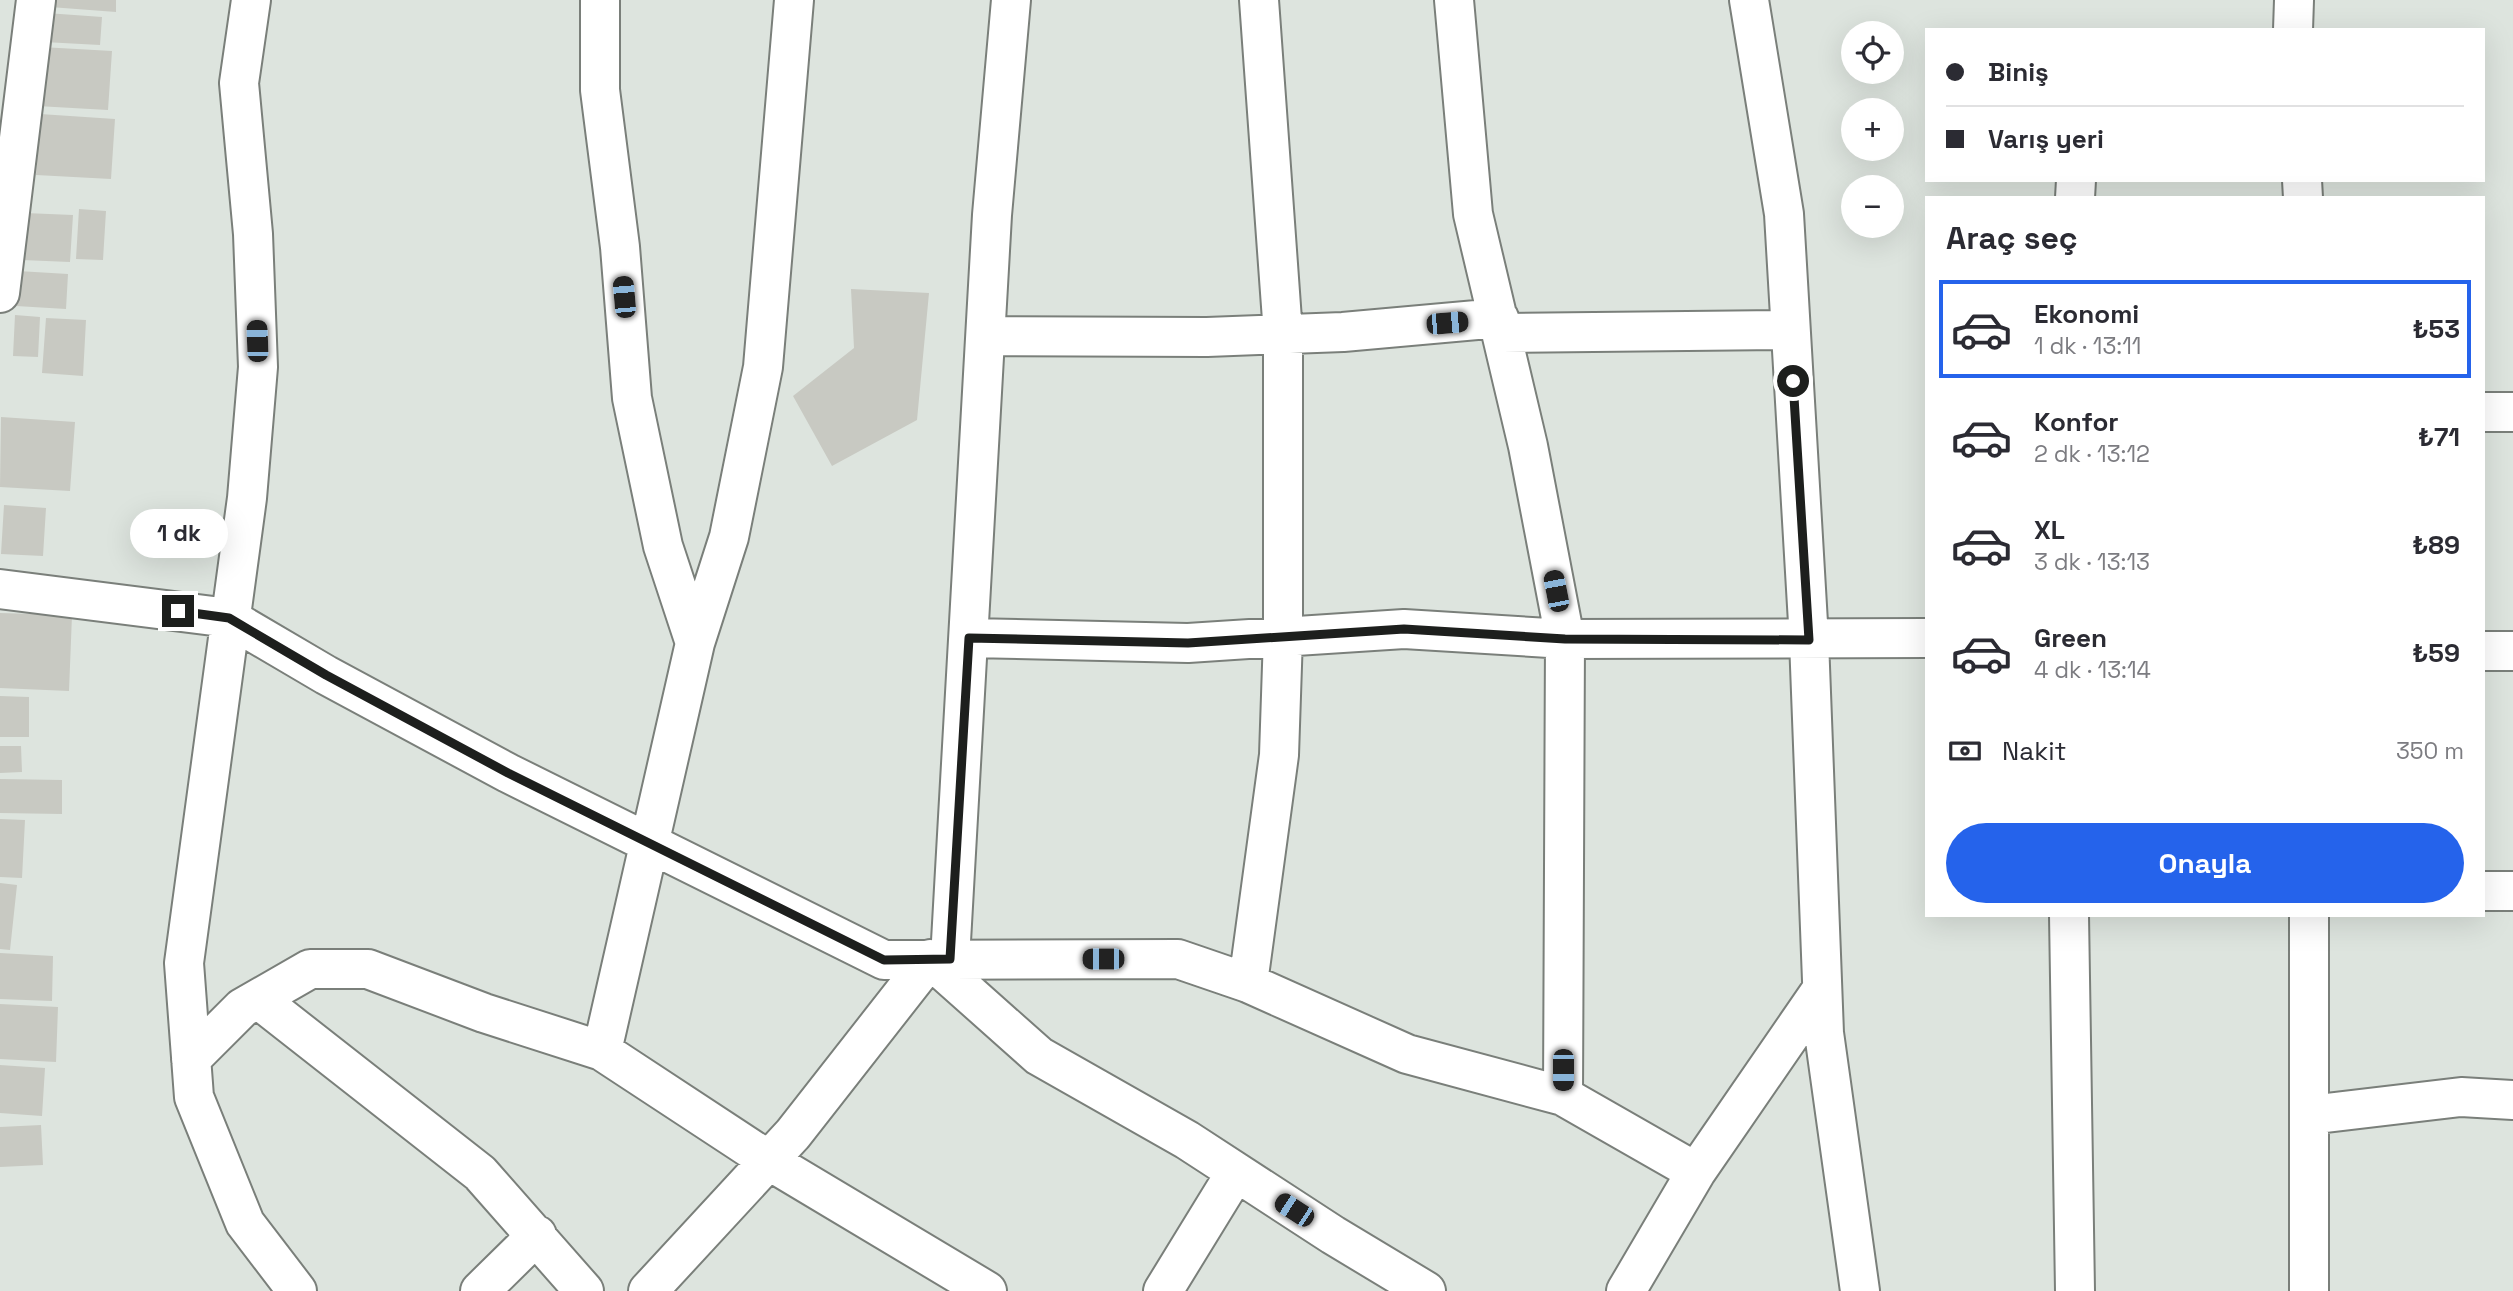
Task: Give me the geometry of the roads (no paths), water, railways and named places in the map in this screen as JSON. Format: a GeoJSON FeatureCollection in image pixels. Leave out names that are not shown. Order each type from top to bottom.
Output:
{"type":"FeatureCollection","features":[{"type":"Feature","properties":{"kind":"street"},"geometry":{"type":"LineString","coordinates":[[0,293],[36,0]]}},
{"type":"Feature","properties":{"kind":"street"},"geometry":{"type":"LineString","coordinates":[[251,0],[239,83],[253,234],[258,367],[247,498],[184,962],[194,1097],[245,1223],[297,1291]]}},
{"type":"Feature","properties":{"kind":"street"},"geometry":{"type":"LineString","coordinates":[[600,0],[600,90],[620,247],[632,398],[663,546],[695,643]]}},
{"type":"Feature","properties":{"kind":"street"},"geometry":{"type":"LineString","coordinates":[[602,1051],[695,643],[729,537],[762,367],[794,0]]}},
{"type":"Feature","properties":{"kind":"street"},"geometry":{"type":"LineString","coordinates":[[648,1291],[793,1133],[940,959],[969,638],[992,215],[1011,0]]}},
{"type":"Feature","properties":{"kind":"street"},"geometry":{"type":"LineString","coordinates":[[1248,983],[1279,755],[1283,636],[1283,334],[1259,0]]}},
{"type":"Feature","properties":{"kind":"street"},"geometry":{"type":"LineString","coordinates":[[1454,0],[1473,214],[1528,446],[1565,639],[1563,1096]]}},
{"type":"Feature","properties":{"kind":"street"},"geometry":{"type":"LineString","coordinates":[[1749,0],[1784,214],[1809,640],[1824,1033],[1860,1291]]}},
{"type":"Feature","properties":{"kind":"street"},"geometry":{"type":"LineString","coordinates":[[2293,28],[2294,0]]}},
{"type":"Feature","properties":{"kind":"street"},"geometry":{"type":"LineString","coordinates":[[986,336],[1207,337],[1501,326],[1790,330]]}},
{"type":"Feature","properties":{"kind":"street"},"geometry":{"type":"LineString","coordinates":[[2485,412],[2513,412]]}},
{"type":"Feature","properties":{"kind":"street"},"geometry":{"type":"LineString","coordinates":[[0,589],[229,618],[326,675],[508,773],[884,960],[1178,960],[1248,983],[1406,1054],[1563,1096],[1696,1172]]}},
{"type":"Feature","properties":{"kind":"street"},"geometry":{"type":"LineString","coordinates":[[969,638],[1188,643],[1404,629],[1565,639],[1925,638]]}},
{"type":"Feature","properties":{"kind":"street"},"geometry":{"type":"LineString","coordinates":[[2485,651],[2513,651]]}},
{"type":"Feature","properties":{"kind":"street"},"geometry":{"type":"LineString","coordinates":[[2485,891],[2513,891]]}},
{"type":"Feature","properties":{"kind":"street"},"geometry":{"type":"LineString","coordinates":[[2069,917],[2075,1291]]}},
{"type":"Feature","properties":{"kind":"street"},"geometry":{"type":"LineString","coordinates":[[2309,917],[2309,1291]]}},
{"type":"Feature","properties":{"kind":"street"},"geometry":{"type":"LineString","coordinates":[[940,959],[1039,1056],[1187,1140],[1426,1291]]}},
{"type":"Feature","properties":{"kind":"street"},"geometry":{"type":"LineString","coordinates":[[191,1059],[242,1008],[310,969],[368,969],[484,1013],[602,1051],[768,1160],[987,1291]]}},
{"type":"Feature","properties":{"kind":"street"},"geometry":{"type":"LineString","coordinates":[[1626,1291],[1696,1172],[1822,989]]}},
{"type":"Feature","properties":{"kind":"street"},"geometry":{"type":"LineString","coordinates":[[258,999],[480,1172],[584,1291]]}},
{"type":"Feature","properties":{"kind":"street"},"geometry":{"type":"LineString","coordinates":[[2309,1115],[2461,1097],[2513,1100]]}},
{"type":"Feature","properties":{"kind":"street"},"geometry":{"type":"LineString","coordinates":[[1163,1291],[1236,1172]]}},
{"type":"Feature","properties":{"kind":"street"},"geometry":{"type":"LineString","coordinates":[[480,1291],[537,1235]]}}]}
